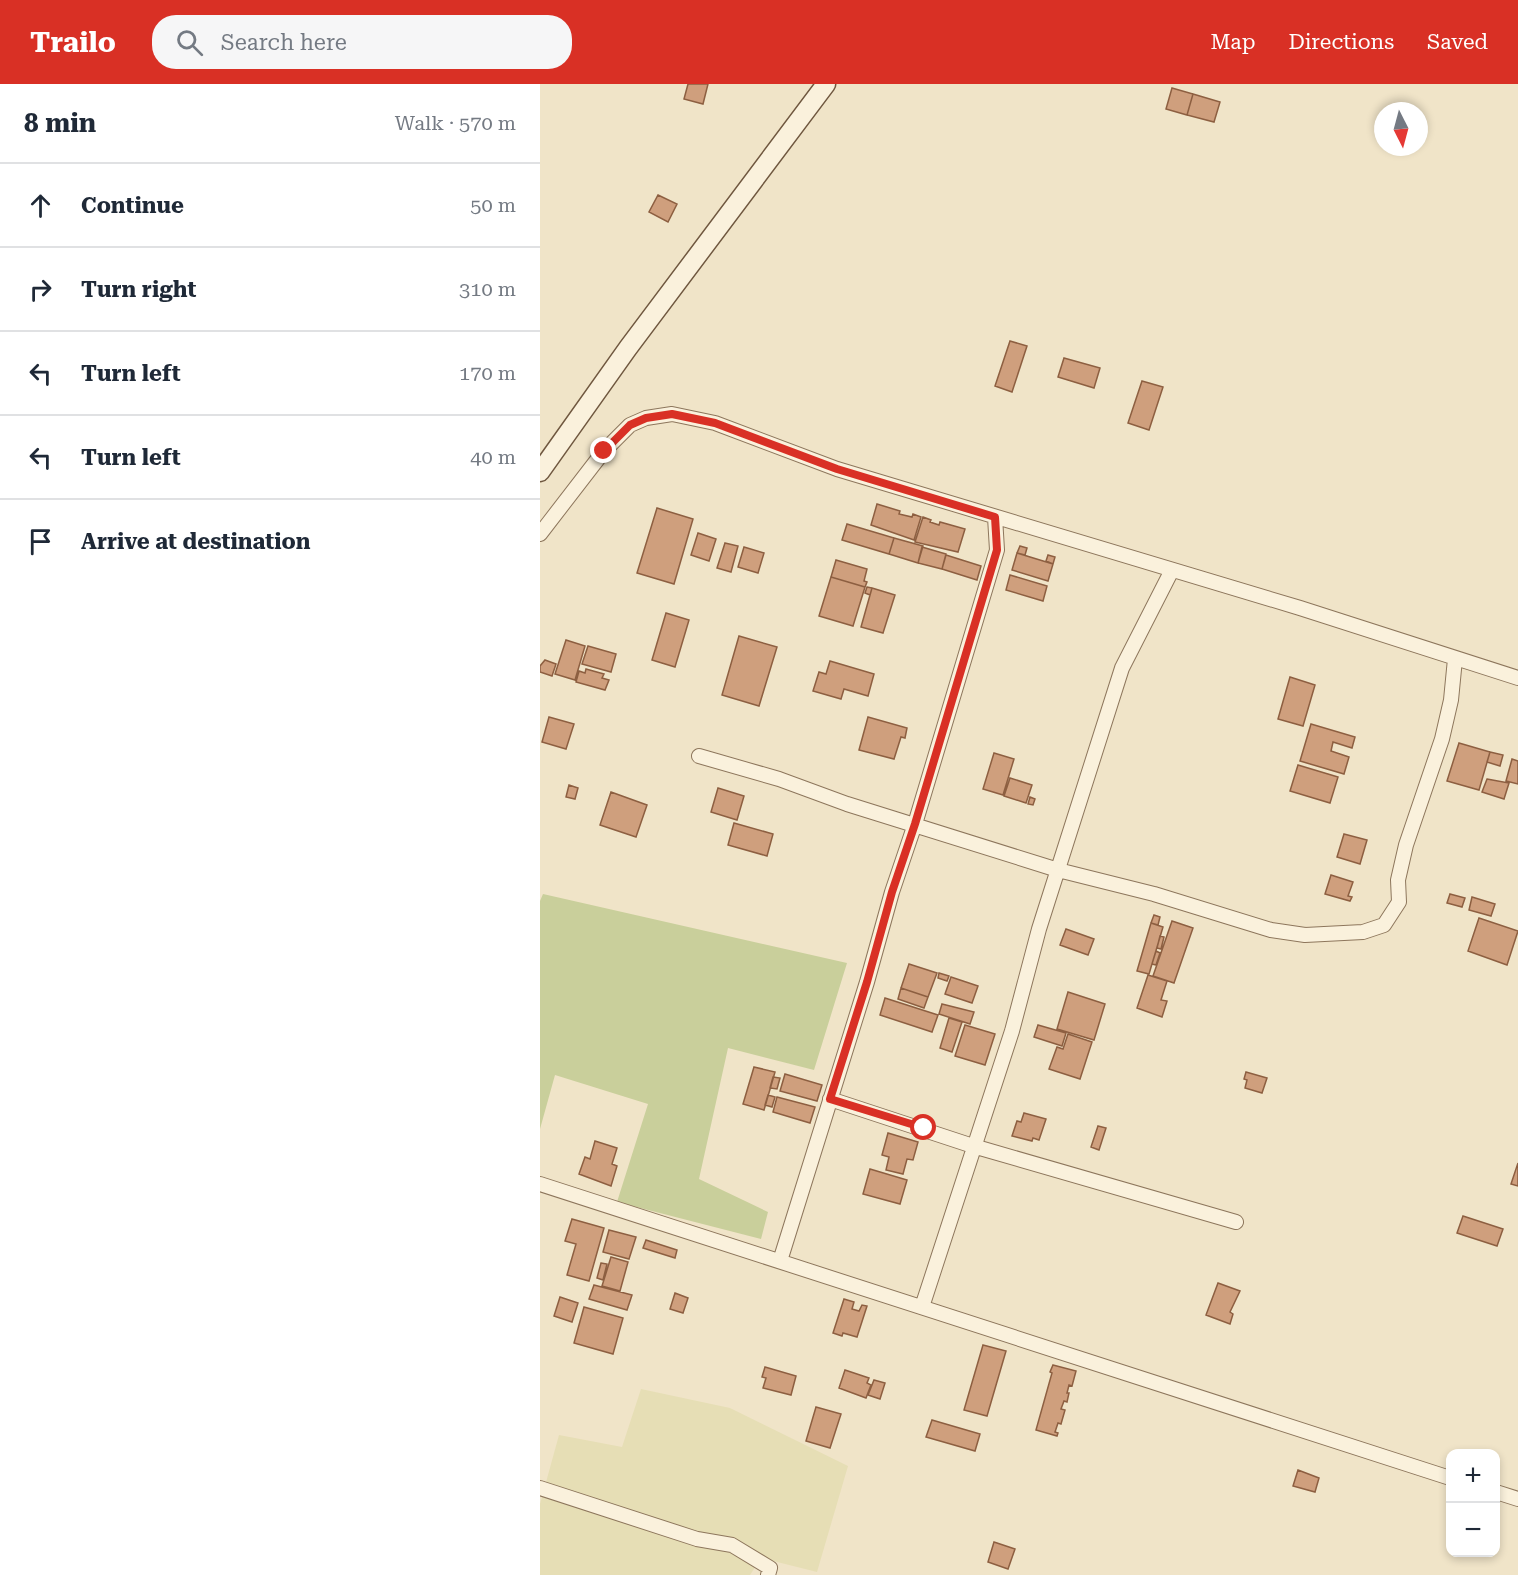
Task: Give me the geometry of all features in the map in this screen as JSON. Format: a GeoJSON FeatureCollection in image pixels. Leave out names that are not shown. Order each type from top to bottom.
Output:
{"type":"FeatureCollection","features":[{"type":"Feature","properties":{"kind":"main road"},"geometry":{"type":"LineString","coordinates":[[540,472],[628,348],[826,84]]}},
{"type":"Feature","properties":{"kind":"street"},"geometry":{"type":"LineString","coordinates":[[540,534],[604,451],[630,425],[646,418],[672,414],[715,423],[837,469],[1300,608],[1518,678]]}},
{"type":"Feature","properties":{"kind":"street"},"geometry":{"type":"LineString","coordinates":[[780,1261],[997,550],[995,517]]}},
{"type":"Feature","properties":{"kind":"street"},"geometry":{"type":"LineString","coordinates":[[922,1307],[1012,1032],[1039,929],[1122,668],[1172,570]]}},
{"type":"Feature","properties":{"kind":"street"},"geometry":{"type":"LineString","coordinates":[[699,756],[779,779],[847,804],[1058,870],[1154,894],[1270,930],[1305,935],[1363,932],[1384,926],[1399,902],[1400,871],[1409,835],[1442,740],[1451,700],[1455,659]]}},
{"type":"Feature","properties":{"kind":"street"},"geometry":{"type":"LineString","coordinates":[[830,1099],[973,1146],[1236,1222]]}},
{"type":"Feature","properties":{"kind":"street"},"geometry":{"type":"LineString","coordinates":[[540,1184],[1446,1477]]}},
{"type":"Feature","properties":{"kind":"street"},"geometry":{"type":"LineString","coordinates":[[540,1488],[697,1539],[732,1545],[770,1568],[768,1575]]}},
{"type":"Feature","properties":{"kind":"street"},"geometry":{"type":"LineString","coordinates":[[1500,1493],[1518,1499]]}},
{"type":"Feature","properties":{"kind":"shaded area"},"geometry":{"type":"Polygon","coordinates":[[[641,1389],[730,1408],[848,1466],[817,1572],[761,1558],[750,1575],[540,1575],[540,1504],[559,1435],[622,1447],[641,1389]]]}},
{"type":"Feature","properties":{"kind":"green space"},"geometry":{"type":"Polygon","coordinates":[[[543,894],[847,963],[814,1070],[728,1048],[699,1179],[768,1212],[761,1239],[617,1202],[648,1104],[555,1075],[540,1129],[540,901],[543,894]]]}},
{"type":"Feature","properties":{"kind":"building"},"geometry":{"type":"Polygon","coordinates":[[[688,84],[708,84],[703,104],[684,99],[688,84]]]}},
{"type":"Feature","properties":{"kind":"building"},"geometry":{"type":"Polygon","coordinates":[[[1172,88],[1193,94],[1187,115],[1166,109],[1172,88]]]}},
{"type":"Feature","properties":{"kind":"building"},"geometry":{"type":"Polygon","coordinates":[[[1193,94],[1220,102],[1214,122],[1187,115],[1193,94]]]}},
{"type":"Feature","properties":{"kind":"building"},"geometry":{"type":"Polygon","coordinates":[[[658,195],[677,204],[668,222],[649,212],[658,195]]]}},
{"type":"Feature","properties":{"kind":"building"},"geometry":{"type":"Polygon","coordinates":[[[1010,341],[1027,346],[1012,392],[995,386],[1010,341]]]}},
{"type":"Feature","properties":{"kind":"building"},"geometry":{"type":"Polygon","coordinates":[[[1064,358],[1100,368],[1094,388],[1058,377],[1064,358]]]}},
{"type":"Feature","properties":{"kind":"building"},"geometry":{"type":"Polygon","coordinates":[[[1142,381],[1163,387],[1149,430],[1128,423],[1142,381]]]}},
{"type":"Feature","properties":{"kind":"building"},"geometry":{"type":"Polygon","coordinates":[[[877,504],[900,511],[899,514],[912,517],[913,514],[921,517],[914,540],[871,525],[877,504]]]}},
{"type":"Feature","properties":{"kind":"building"},"geometry":{"type":"Polygon","coordinates":[[[657,508],[693,519],[674,584],[637,573],[657,508]]]}},
{"type":"Feature","properties":{"kind":"building"},"geometry":{"type":"Polygon","coordinates":[[[923,517],[939,525],[940,522],[965,529],[958,552],[915,542],[923,517]]]}},
{"type":"Feature","properties":{"kind":"building"},"geometry":{"type":"Polygon","coordinates":[[[847,524],[894,538],[889,554],[842,540],[847,524]]]}},
{"type":"Feature","properties":{"kind":"building"},"geometry":{"type":"Polygon","coordinates":[[[698,533],[716,539],[709,561],[691,555],[698,533]]]}},
{"type":"Feature","properties":{"kind":"building"},"geometry":{"type":"Polygon","coordinates":[[[894,538],[923,546],[918,563],[889,554],[894,538]]]}},
{"type":"Feature","properties":{"kind":"building"},"geometry":{"type":"Polygon","coordinates":[[[725,543],[738,546],[731,572],[717,568],[725,543]]]}},
{"type":"Feature","properties":{"kind":"building"},"geometry":{"type":"Polygon","coordinates":[[[1020,546],[1027,548],[1025,555],[1017,553],[1020,546]]]}},
{"type":"Feature","properties":{"kind":"building"},"geometry":{"type":"Polygon","coordinates":[[[744,547],[764,553],[758,573],[738,567],[744,547]]]}},
{"type":"Feature","properties":{"kind":"building"},"geometry":{"type":"Polygon","coordinates":[[[922,547],[946,554],[942,569],[918,563],[922,547]]]}},
{"type":"Feature","properties":{"kind":"building"},"geometry":{"type":"Polygon","coordinates":[[[1017,553],[1053,564],[1048,581],[1012,570],[1017,553]]]}},
{"type":"Feature","properties":{"kind":"building"},"geometry":{"type":"Polygon","coordinates":[[[946,555],[981,566],[977,580],[942,569],[946,555]]]}},
{"type":"Feature","properties":{"kind":"building"},"geometry":{"type":"Polygon","coordinates":[[[1048,555],[1055,557],[1053,564],[1046,561],[1048,555]]]}},
{"type":"Feature","properties":{"kind":"building"},"geometry":{"type":"Polygon","coordinates":[[[836,560],[867,569],[865,587],[831,577],[836,560]]]}},
{"type":"Feature","properties":{"kind":"building"},"geometry":{"type":"Polygon","coordinates":[[[1010,575],[1047,586],[1043,601],[1006,590],[1010,575]]]}},
{"type":"Feature","properties":{"kind":"building"},"geometry":{"type":"Polygon","coordinates":[[[831,577],[865,587],[853,626],[819,616],[831,577]]]}},
{"type":"Feature","properties":{"kind":"building"},"geometry":{"type":"Polygon","coordinates":[[[867,587],[872,588],[870,595],[865,593],[867,587]]]}},
{"type":"Feature","properties":{"kind":"building"},"geometry":{"type":"Polygon","coordinates":[[[872,588],[895,595],[883,633],[861,627],[872,588]]]}},
{"type":"Feature","properties":{"kind":"building"},"geometry":{"type":"Polygon","coordinates":[[[666,613],[689,620],[675,667],[652,660],[666,613]]]}},
{"type":"Feature","properties":{"kind":"building"},"geometry":{"type":"Polygon","coordinates":[[[739,636],[777,647],[759,706],[722,695],[739,636]]]}},
{"type":"Feature","properties":{"kind":"building"},"geometry":{"type":"Polygon","coordinates":[[[566,640],[585,646],[575,680],[555,674],[566,640]]]}},
{"type":"Feature","properties":{"kind":"building"},"geometry":{"type":"Polygon","coordinates":[[[588,646],[616,654],[611,672],[582,664],[588,646]]]}},
{"type":"Feature","properties":{"kind":"building"},"geometry":{"type":"Polygon","coordinates":[[[545,660],[556,664],[552,676],[540,672],[540,666],[545,660]]]}},
{"type":"Feature","properties":{"kind":"building"},"geometry":{"type":"Polygon","coordinates":[[[830,661],[874,674],[868,696],[844,689],[841,699],[813,691],[819,672],[826,674],[830,661]]]}},
{"type":"Feature","properties":{"kind":"building"},"geometry":{"type":"Polygon","coordinates":[[[586,669],[604,674],[602,678],[609,680],[605,690],[576,682],[579,671],[585,673],[586,669]]]}},
{"type":"Feature","properties":{"kind":"building"},"geometry":{"type":"Polygon","coordinates":[[[1290,677],[1315,685],[1303,726],[1278,719],[1290,677]]]}},
{"type":"Feature","properties":{"kind":"building"},"geometry":{"type":"Polygon","coordinates":[[[549,717],[574,724],[566,749],[542,742],[549,717]]]}},
{"type":"Feature","properties":{"kind":"building"},"geometry":{"type":"Polygon","coordinates":[[[868,717],[907,728],[905,738],[901,737],[894,759],[859,750],[868,717]]]}},
{"type":"Feature","properties":{"kind":"building"},"geometry":{"type":"Polygon","coordinates":[[[1311,724],[1355,737],[1352,748],[1333,742],[1331,751],[1349,757],[1344,774],[1300,761],[1311,724]]]}},
{"type":"Feature","properties":{"kind":"building"},"geometry":{"type":"Polygon","coordinates":[[[1459,743],[1490,752],[1479,790],[1447,781],[1459,743]]]}},
{"type":"Feature","properties":{"kind":"building"},"geometry":{"type":"Polygon","coordinates":[[[1490,752],[1503,755],[1500,766],[1487,762],[1490,752]]]}},
{"type":"Feature","properties":{"kind":"building"},"geometry":{"type":"Polygon","coordinates":[[[994,753],[1014,759],[1003,795],[983,789],[994,753]]]}},
{"type":"Feature","properties":{"kind":"building"},"geometry":{"type":"Polygon","coordinates":[[[1512,759],[1518,761],[1518,784],[1506,781],[1512,759]]]}},
{"type":"Feature","properties":{"kind":"building"},"geometry":{"type":"Polygon","coordinates":[[[1298,765],[1338,777],[1330,803],[1290,791],[1298,765]]]}},
{"type":"Feature","properties":{"kind":"building"},"geometry":{"type":"Polygon","coordinates":[[[1010,778],[1032,785],[1026,803],[1004,796],[1010,778]]]}},
{"type":"Feature","properties":{"kind":"building"},"geometry":{"type":"Polygon","coordinates":[[[1487,779],[1509,783],[1504,799],[1482,792],[1487,779]]]}},
{"type":"Feature","properties":{"kind":"building"},"geometry":{"type":"Polygon","coordinates":[[[569,785],[578,788],[575,799],[566,797],[569,785]]]}},
{"type":"Feature","properties":{"kind":"building"},"geometry":{"type":"Polygon","coordinates":[[[718,788],[744,796],[737,820],[711,812],[718,788]]]}},
{"type":"Feature","properties":{"kind":"building"},"geometry":{"type":"Polygon","coordinates":[[[611,792],[647,805],[636,837],[600,825],[611,792]]]}},
{"type":"Feature","properties":{"kind":"building"},"geometry":{"type":"Polygon","coordinates":[[[1030,797],[1035,799],[1033,805],[1028,804],[1030,797]]]}},
{"type":"Feature","properties":{"kind":"building"},"geometry":{"type":"Polygon","coordinates":[[[734,823],[773,834],[767,856],[728,845],[734,823]]]}},
{"type":"Feature","properties":{"kind":"building"},"geometry":{"type":"Polygon","coordinates":[[[1344,834],[1367,840],[1360,864],[1337,857],[1344,834]]]}},
{"type":"Feature","properties":{"kind":"building"},"geometry":{"type":"Polygon","coordinates":[[[1331,875],[1353,882],[1348,896],[1352,897],[1350,901],[1325,894],[1331,875]]]}},
{"type":"Feature","properties":{"kind":"building"},"geometry":{"type":"Polygon","coordinates":[[[1450,894],[1465,898],[1462,907],[1447,903],[1450,894]]]}},
{"type":"Feature","properties":{"kind":"building"},"geometry":{"type":"Polygon","coordinates":[[[1472,897],[1495,904],[1491,916],[1469,910],[1472,897]]]}},
{"type":"Feature","properties":{"kind":"building"},"geometry":{"type":"Polygon","coordinates":[[[1154,915],[1160,917],[1158,925],[1151,923],[1154,915]]]}},
{"type":"Feature","properties":{"kind":"building"},"geometry":{"type":"Polygon","coordinates":[[[1479,918],[1518,931],[1507,965],[1468,951],[1479,918]]]}},
{"type":"Feature","properties":{"kind":"building"},"geometry":{"type":"Polygon","coordinates":[[[1172,921],[1193,928],[1174,983],[1153,976],[1172,921]]]}},
{"type":"Feature","properties":{"kind":"building"},"geometry":{"type":"Polygon","coordinates":[[[1151,923],[1163,927],[1149,974],[1137,971],[1151,923]]]}},
{"type":"Feature","properties":{"kind":"building"},"geometry":{"type":"Polygon","coordinates":[[[1066,929],[1094,939],[1088,955],[1060,945],[1066,929]]]}},
{"type":"Feature","properties":{"kind":"building"},"geometry":{"type":"Polygon","coordinates":[[[1160,936],[1164,937],[1161,949],[1157,948],[1160,936]]]}},
{"type":"Feature","properties":{"kind":"building"},"geometry":{"type":"Polygon","coordinates":[[[1156,951],[1160,953],[1156,965],[1152,964],[1156,951]]]}},
{"type":"Feature","properties":{"kind":"building"},"geometry":{"type":"Polygon","coordinates":[[[909,964],[937,973],[928,997],[901,988],[909,964]]]}},
{"type":"Feature","properties":{"kind":"building"},"geometry":{"type":"Polygon","coordinates":[[[939,973],[949,976],[947,981],[938,978],[939,973]]]}},
{"type":"Feature","properties":{"kind":"building"},"geometry":{"type":"Polygon","coordinates":[[[1148,975],[1167,981],[1161,1000],[1167,1001],[1162,1017],[1137,1008],[1148,975]]]}},
{"type":"Feature","properties":{"kind":"building"},"geometry":{"type":"Polygon","coordinates":[[[951,977],[978,986],[972,1003],[945,994],[951,977]]]}},
{"type":"Feature","properties":{"kind":"building"},"geometry":{"type":"Polygon","coordinates":[[[901,988],[928,997],[924,1008],[898,999],[901,988]]]}},
{"type":"Feature","properties":{"kind":"building"},"geometry":{"type":"Polygon","coordinates":[[[1068,992],[1105,1004],[1094,1040],[1057,1029],[1068,992]]]}},
{"type":"Feature","properties":{"kind":"building"},"geometry":{"type":"Polygon","coordinates":[[[885,998],[938,1015],[932,1032],[880,1015],[885,998]]]}},
{"type":"Feature","properties":{"kind":"building"},"geometry":{"type":"Polygon","coordinates":[[[942,1004],[974,1012],[970,1024],[939,1014],[942,1004]]]}},
{"type":"Feature","properties":{"kind":"building"},"geometry":{"type":"Polygon","coordinates":[[[949,1018],[962,1022],[952,1052],[940,1048],[949,1018]]]}},
{"type":"Feature","properties":{"kind":"building"},"geometry":{"type":"Polygon","coordinates":[[[965,1025],[995,1034],[985,1065],[955,1056],[965,1025]]]}},
{"type":"Feature","properties":{"kind":"building"},"geometry":{"type":"Polygon","coordinates":[[[1038,1025],[1066,1033],[1062,1046],[1034,1037],[1038,1025]]]}},
{"type":"Feature","properties":{"kind":"building"},"geometry":{"type":"Polygon","coordinates":[[[1068,1034],[1092,1042],[1080,1079],[1049,1069],[1057,1047],[1063,1049],[1068,1034]]]}},
{"type":"Feature","properties":{"kind":"building"},"geometry":{"type":"Polygon","coordinates":[[[754,1067],[775,1072],[764,1110],[743,1104],[754,1067]]]}},
{"type":"Feature","properties":{"kind":"building"},"geometry":{"type":"Polygon","coordinates":[[[1246,1072],[1267,1078],[1262,1093],[1245,1088],[1246,1072]]]}},
{"type":"Feature","properties":{"kind":"building"},"geometry":{"type":"Polygon","coordinates":[[[785,1074],[822,1085],[817,1101],[780,1091],[785,1074]]]}},
{"type":"Feature","properties":{"kind":"building"},"geometry":{"type":"Polygon","coordinates":[[[773,1077],[780,1078],[777,1089],[770,1088],[773,1077]]]}},
{"type":"Feature","properties":{"kind":"building"},"geometry":{"type":"Polygon","coordinates":[[[768,1095],[775,1097],[772,1107],[765,1105],[768,1095]]]}},
{"type":"Feature","properties":{"kind":"building"},"geometry":{"type":"Polygon","coordinates":[[[777,1097],[815,1107],[810,1123],[773,1112],[777,1097]]]}},
{"type":"Feature","properties":{"kind":"building"},"geometry":{"type":"Polygon","coordinates":[[[1024,1113],[1046,1119],[1039,1140],[1033,1138],[1032,1141],[1012,1136],[1017,1121],[1021,1122],[1024,1113]]]}},
{"type":"Feature","properties":{"kind":"building"},"geometry":{"type":"Polygon","coordinates":[[[1098,1126],[1106,1128],[1099,1150],[1091,1147],[1098,1126]]]}},
{"type":"Feature","properties":{"kind":"building"},"geometry":{"type":"Polygon","coordinates":[[[888,1133],[918,1142],[913,1160],[907,1159],[903,1174],[886,1170],[889,1157],[882,1155],[888,1133]]]}},
{"type":"Feature","properties":{"kind":"building"},"geometry":{"type":"Polygon","coordinates":[[[595,1141],[617,1148],[612,1164],[617,1166],[611,1186],[579,1174],[585,1157],[590,1159],[595,1141]]]}},
{"type":"Feature","properties":{"kind":"building"},"geometry":{"type":"Polygon","coordinates":[[[1518,1163],[1518,1186],[1511,1184],[1518,1163]]]}},
{"type":"Feature","properties":{"kind":"building"},"geometry":{"type":"Polygon","coordinates":[[[870,1169],[907,1180],[900,1204],[863,1194],[870,1169]]]}},
{"type":"Feature","properties":{"kind":"building"},"geometry":{"type":"Polygon","coordinates":[[[1463,1216],[1503,1229],[1497,1246],[1457,1233],[1463,1216]]]}},
{"type":"Feature","properties":{"kind":"building"},"geometry":{"type":"Polygon","coordinates":[[[572,1219],[604,1228],[589,1281],[567,1275],[576,1244],[565,1241],[572,1219]]]}},
{"type":"Feature","properties":{"kind":"building"},"geometry":{"type":"Polygon","coordinates":[[[609,1230],[636,1237],[629,1259],[603,1252],[609,1230]]]}},
{"type":"Feature","properties":{"kind":"building"},"geometry":{"type":"Polygon","coordinates":[[[646,1240],[677,1250],[675,1258],[643,1248],[646,1240]]]}},
{"type":"Feature","properties":{"kind":"building"},"geometry":{"type":"Polygon","coordinates":[[[611,1257],[628,1262],[620,1291],[602,1286],[611,1257]]]}},
{"type":"Feature","properties":{"kind":"building"},"geometry":{"type":"Polygon","coordinates":[[[601,1263],[607,1264],[603,1280],[597,1278],[601,1263]]]}},
{"type":"Feature","properties":{"kind":"building"},"geometry":{"type":"Polygon","coordinates":[[[1218,1283],[1240,1291],[1230,1312],[1233,1314],[1230,1324],[1206,1315],[1218,1283]]]}},
{"type":"Feature","properties":{"kind":"building"},"geometry":{"type":"Polygon","coordinates":[[[594,1285],[632,1295],[627,1310],[589,1299],[594,1285]]]}},
{"type":"Feature","properties":{"kind":"building"},"geometry":{"type":"Polygon","coordinates":[[[675,1293],[688,1298],[683,1313],[670,1309],[675,1293]]]}},
{"type":"Feature","properties":{"kind":"building"},"geometry":{"type":"Polygon","coordinates":[[[560,1297],[578,1303],[572,1322],[554,1316],[560,1297]]]}},
{"type":"Feature","properties":{"kind":"building"},"geometry":{"type":"Polygon","coordinates":[[[844,1299],[854,1302],[852,1309],[859,1311],[862,1305],[867,1306],[857,1337],[833,1333],[844,1299]]]}},
{"type":"Feature","properties":{"kind":"building"},"geometry":{"type":"Polygon","coordinates":[[[584,1307],[623,1318],[613,1354],[574,1343],[584,1307]]]}},
{"type":"Feature","properties":{"kind":"building"},"geometry":{"type":"Polygon","coordinates":[[[983,1345],[1006,1351],[987,1416],[964,1410],[983,1345]]]}},
{"type":"Feature","properties":{"kind":"building"},"geometry":{"type":"Polygon","coordinates":[[[1053,1365],[1076,1371],[1072,1386],[1069,1385],[1067,1402],[1064,1401],[1061,1409],[1065,1410],[1061,1424],[1058,1423],[1055,1432],[1058,1433],[1057,1436],[1036,1430],[1053,1365]]]}},
{"type":"Feature","properties":{"kind":"building"},"geometry":{"type":"Polygon","coordinates":[[[765,1367],[796,1376],[791,1395],[763,1388],[766,1378],[762,1377],[765,1367]]]}},
{"type":"Feature","properties":{"kind":"building"},"geometry":{"type":"Polygon","coordinates":[[[845,1370],[869,1378],[867,1383],[871,1385],[866,1398],[839,1388],[845,1370]]]}},
{"type":"Feature","properties":{"kind":"building"},"geometry":{"type":"Polygon","coordinates":[[[874,1380],[885,1383],[880,1399],[868,1395],[874,1380]]]}},
{"type":"Feature","properties":{"kind":"building"},"geometry":{"type":"Polygon","coordinates":[[[816,1407],[841,1414],[830,1448],[806,1441],[816,1407]]]}},
{"type":"Feature","properties":{"kind":"building"},"geometry":{"type":"Polygon","coordinates":[[[932,1420],[980,1434],[975,1451],[926,1437],[932,1420]]]}},
{"type":"Feature","properties":{"kind":"building"},"geometry":{"type":"Polygon","coordinates":[[[1298,1470],[1319,1478],[1315,1492],[1293,1486],[1298,1470]]]}},
{"type":"Feature","properties":{"kind":"building"},"geometry":{"type":"Polygon","coordinates":[[[994,1542],[1015,1549],[1008,1569],[988,1562],[994,1542]]]}},
{"type":"Feature","properties":{"kind":"route"},"geometry":{"type":"LineString","coordinates":[[604,451],[630,425],[646,418],[672,414],[715,423],[837,469],[995,517],[997,550],[830,1099],[924,1128]]}}]}
